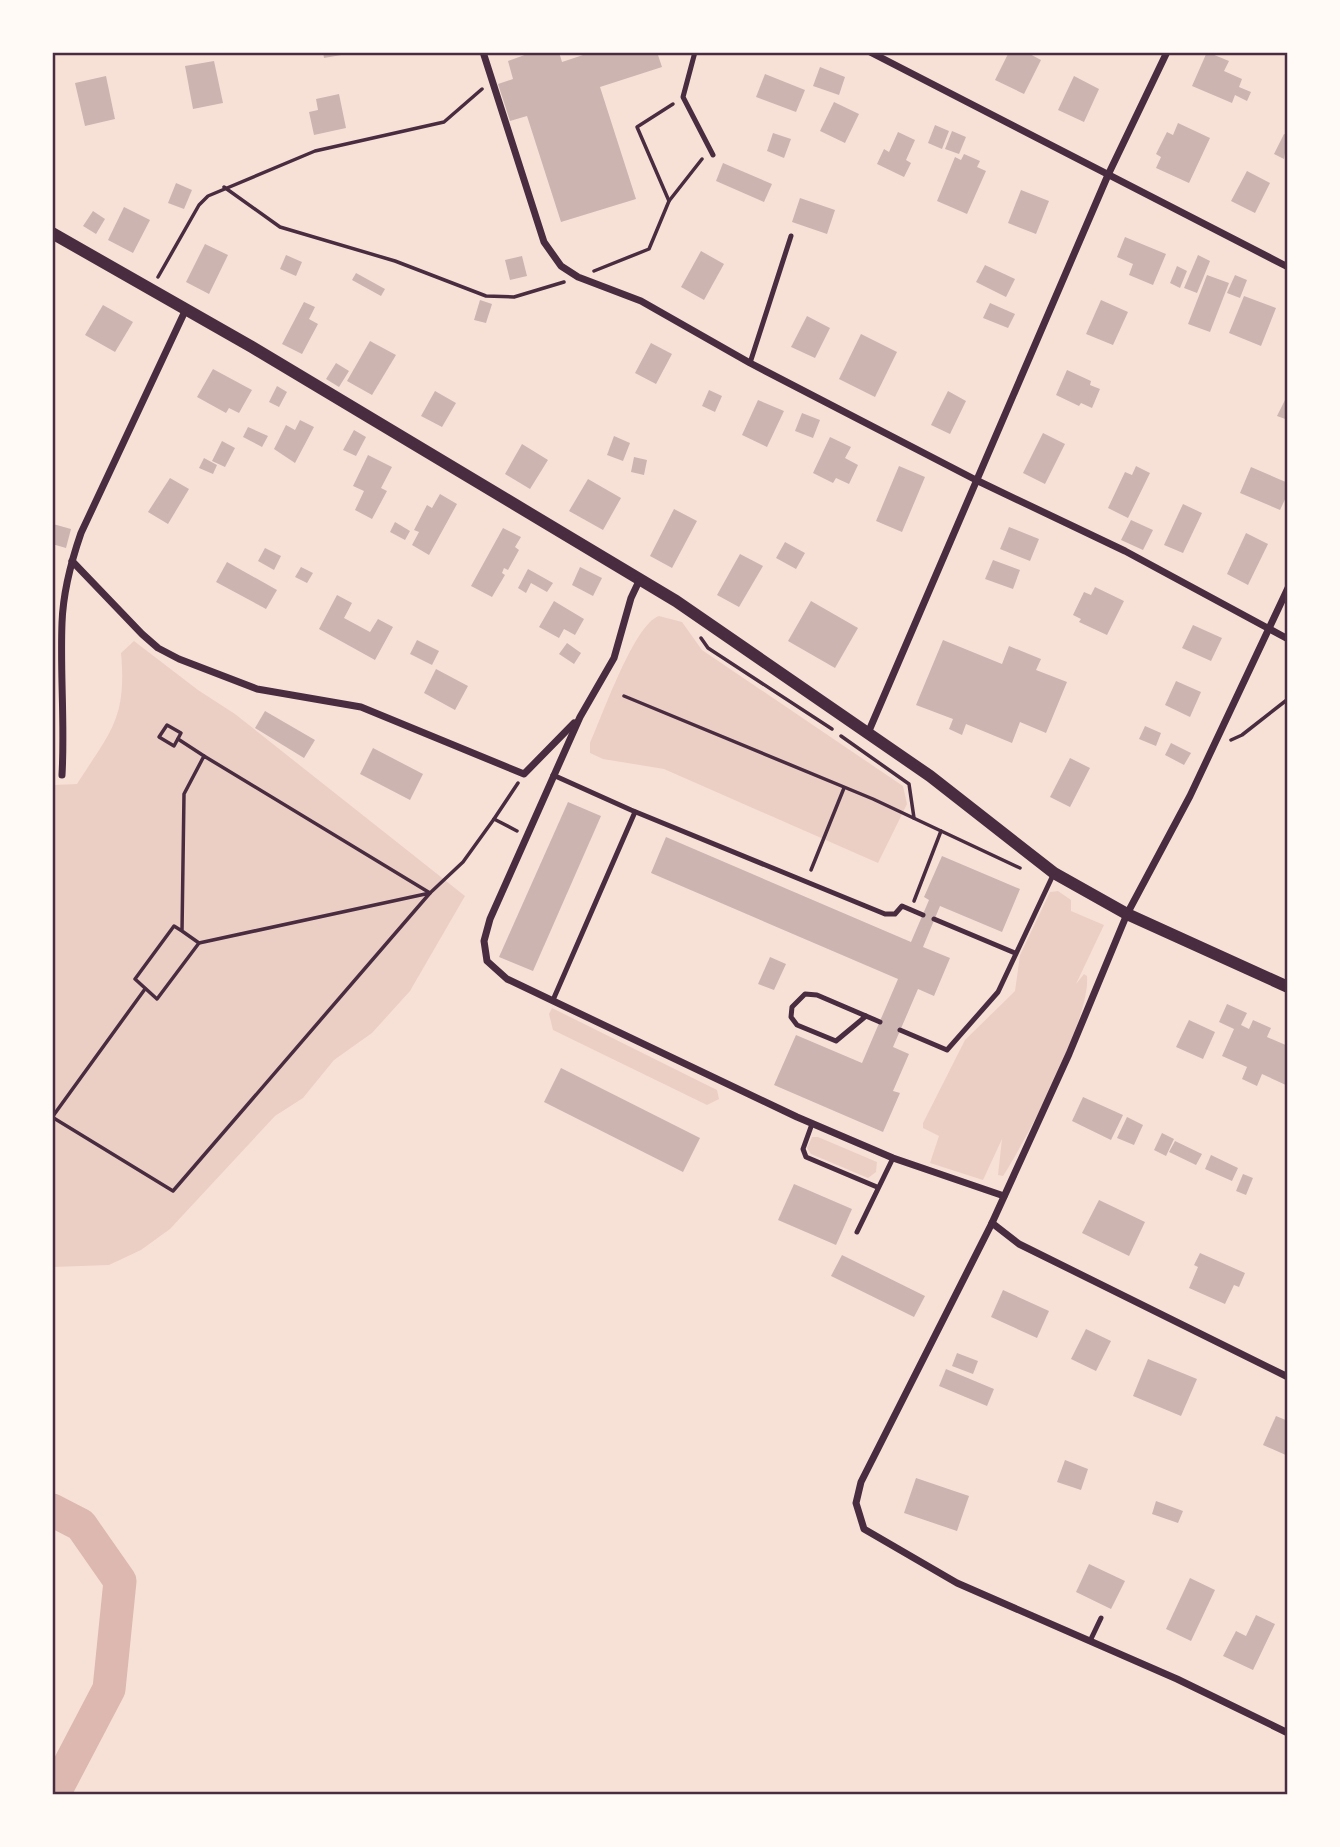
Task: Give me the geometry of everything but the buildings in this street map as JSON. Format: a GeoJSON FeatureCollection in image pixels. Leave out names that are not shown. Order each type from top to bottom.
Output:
{"type":"FeatureCollection","features":[{"type":"Feature","properties":{"kind":"street"},"geometry":{"type":"LineString","coordinates":[[483,52],[544,242],[561,266],[578,278],[641,301],[750,363],[976,480],[1125,551],[1287,639]]}},
{"type":"Feature","properties":{"kind":"street"},"geometry":{"type":"LineString","coordinates":[[870,52],[1287,267]]}},
{"type":"Feature","properties":{"kind":"street"},"geometry":{"type":"LineString","coordinates":[[868,733],[1108,175],[1167,52]]}},
{"type":"Feature","properties":{"kind":"street"},"geometry":{"type":"LineString","coordinates":[[52,233],[187,309],[641,579],[930,776],[1051,877],[1287,987]]}},
{"type":"Feature","properties":{"kind":"street"},"geometry":{"type":"LineString","coordinates":[[62,775],[65,717],[62,622],[72,561],[81,533],[187,309]]}},
{"type":"Feature","properties":{"kind":"street"},"geometry":{"type":"LineString","coordinates":[[72,561],[142,634],[158,648],[179,659],[257,689],[361,707],[524,774],[580,717]]}},
{"type":"Feature","properties":{"kind":"street"},"geometry":{"type":"LineString","coordinates":[[641,579],[631,598],[614,658],[580,717],[525,835],[490,919],[484,942],[487,961],[498,973],[812,1124],[892,1158],[1004,1196]]}},
{"type":"Feature","properties":{"kind":"street"},"geometry":{"type":"LineString","coordinates":[[1287,588],[1213,747],[1127,914],[1074,1044],[992,1223],[861,1482],[856,1503],[864,1529],[957,1583],[1090,1641],[1287,1733]]}},
{"type":"Feature","properties":{"kind":"street"},"geometry":{"type":"LineString","coordinates":[[992,1223],[1019,1244],[1287,1377]]}},
{"type":"Feature","properties":{"kind":"lane"},"geometry":{"type":"LineString","coordinates":[[695,52],[683,97],[711,152]]}},
{"type":"Feature","properties":{"kind":"lane"},"geometry":{"type":"LineString","coordinates":[[750,363],[791,236]]}},
{"type":"Feature","properties":{"kind":"lane"},"geometry":{"type":"LineString","coordinates":[[554,775],[635,812],[885,914],[895,914],[902,906],[923,915]]}},
{"type":"Feature","properties":{"kind":"lane"},"geometry":{"type":"LineString","coordinates":[[550,999],[635,812]]}},
{"type":"Feature","properties":{"kind":"lane"},"geometry":{"type":"LineString","coordinates":[[900,1030],[947,1050],[998,992],[1051,877]]}},
{"type":"Feature","properties":{"kind":"lane"},"geometry":{"type":"LineString","coordinates":[[934,919],[1015,953]]}},
{"type":"Feature","properties":{"kind":"lane"},"geometry":{"type":"LineString","coordinates":[[866,1016],[836,1041],[797,1024],[791,1017],[792,1007],[805,994],[817,995],[866,1016],[880,1022]]}},
{"type":"Feature","properties":{"kind":"lane"},"geometry":{"type":"LineString","coordinates":[[812,1124],[803,1149],[806,1157],[877,1188]]}},
{"type":"Feature","properties":{"kind":"lane"},"geometry":{"type":"LineString","coordinates":[[857,1232],[892,1158]]}},
{"type":"Feature","properties":{"kind":"lane"},"geometry":{"type":"LineString","coordinates":[[1090,1641],[1101,1618]]}},
{"type":"Feature","properties":{"kind":"path"},"geometry":{"type":"LineString","coordinates":[[152,289],[199,205],[224,187],[315,151],[444,122],[491,80]]}},
{"type":"Feature","properties":{"kind":"path"},"geometry":{"type":"LineString","coordinates":[[669,201],[637,127],[683,97]]}},
{"type":"Feature","properties":{"kind":"path"},"geometry":{"type":"LineString","coordinates":[[224,187],[280,228],[395,261],[486,296],[514,297],[578,278],[649,249],[669,201],[711,152]]}},
{"type":"Feature","properties":{"kind":"path"},"geometry":{"type":"LineString","coordinates":[[624,696],[1051,877]]}},
{"type":"Feature","properties":{"kind":"path"},"geometry":{"type":"LineString","coordinates":[[1213,747],[1242,735],[1287,699]]}},
{"type":"Feature","properties":{"kind":"path"},"geometry":{"type":"LineString","coordinates":[[167,725],[181,733],[178,739],[174,746],[159,737],[167,725]]}},
{"type":"Feature","properties":{"kind":"path"},"geometry":{"type":"LineString","coordinates":[[178,739],[430,893]]}},
{"type":"Feature","properties":{"kind":"path"},"geometry":{"type":"LineString","coordinates":[[182,931],[184,794],[204,756]]}},
{"type":"Feature","properties":{"kind":"path"},"geometry":{"type":"LineString","coordinates":[[145,989],[53,1116],[173,1191],[430,893],[463,862],[524,774]]}},
{"type":"Feature","properties":{"kind":"path"},"geometry":{"type":"LineString","coordinates":[[806,882],[844,788]]}},
{"type":"Feature","properties":{"kind":"path"},"geometry":{"type":"LineString","coordinates":[[494,819],[525,835]]}},
{"type":"Feature","properties":{"kind":"path"},"geometry":{"type":"LineString","coordinates":[[911,909],[941,831]]}},
{"type":"Feature","properties":{"kind":"path"},"geometry":{"type":"LineString","coordinates":[[199,943],[174,926],[135,979],[157,999],[199,943],[430,893]]}},
{"type":"Feature","properties":{"kind":"shaded area"},"geometry":{"type":"Polygon","coordinates":[[[659,616],[682,622],[702,650],[903,786],[907,804],[878,863],[664,769],[603,759],[590,753],[590,743],[629,653],[649,623],[659,616]]]}},
{"type":"Feature","properties":{"kind":"shaded area"},"geometry":{"type":"Polygon","coordinates":[[[134,641],[198,690],[235,714],[465,896],[410,991],[372,1033],[334,1060],[303,1098],[275,1116],[170,1229],[141,1250],[109,1265],[53,1267],[53,785],[77,784],[107,737],[114,724],[121,694],[121,653],[134,641]]]}},
{"type":"Feature","properties":{"kind":"shaded area"},"geometry":{"type":"Polygon","coordinates":[[[1058,891],[1071,900],[1071,911],[1104,925],[1076,984],[1084,974],[1087,976],[1086,995],[1079,1019],[1056,1078],[1003,1176],[998,1175],[1002,1139],[983,1180],[930,1163],[939,1136],[923,1128],[923,1123],[965,1040],[1015,991],[1020,955],[1050,892],[1058,891]]]}},
{"type":"Feature","properties":{"kind":"shaded area"},"geometry":{"type":"Polygon","coordinates":[[[552,1008],[717,1090],[719,1099],[707,1105],[553,1030],[549,1014],[552,1008]]]}},
{"type":"Feature","properties":{"kind":"shaded area"},"geometry":{"type":"Polygon","coordinates":[[[812,1137],[818,1137],[877,1162],[876,1172],[868,1178],[811,1154],[807,1148],[812,1137]]]}},
{"type":"Feature","properties":{"kind":"waterway"},"geometry":{"type":"LineString","coordinates":[[52,1510],[81,1525],[120,1581],[109,1689],[54,1794]]}}]}
